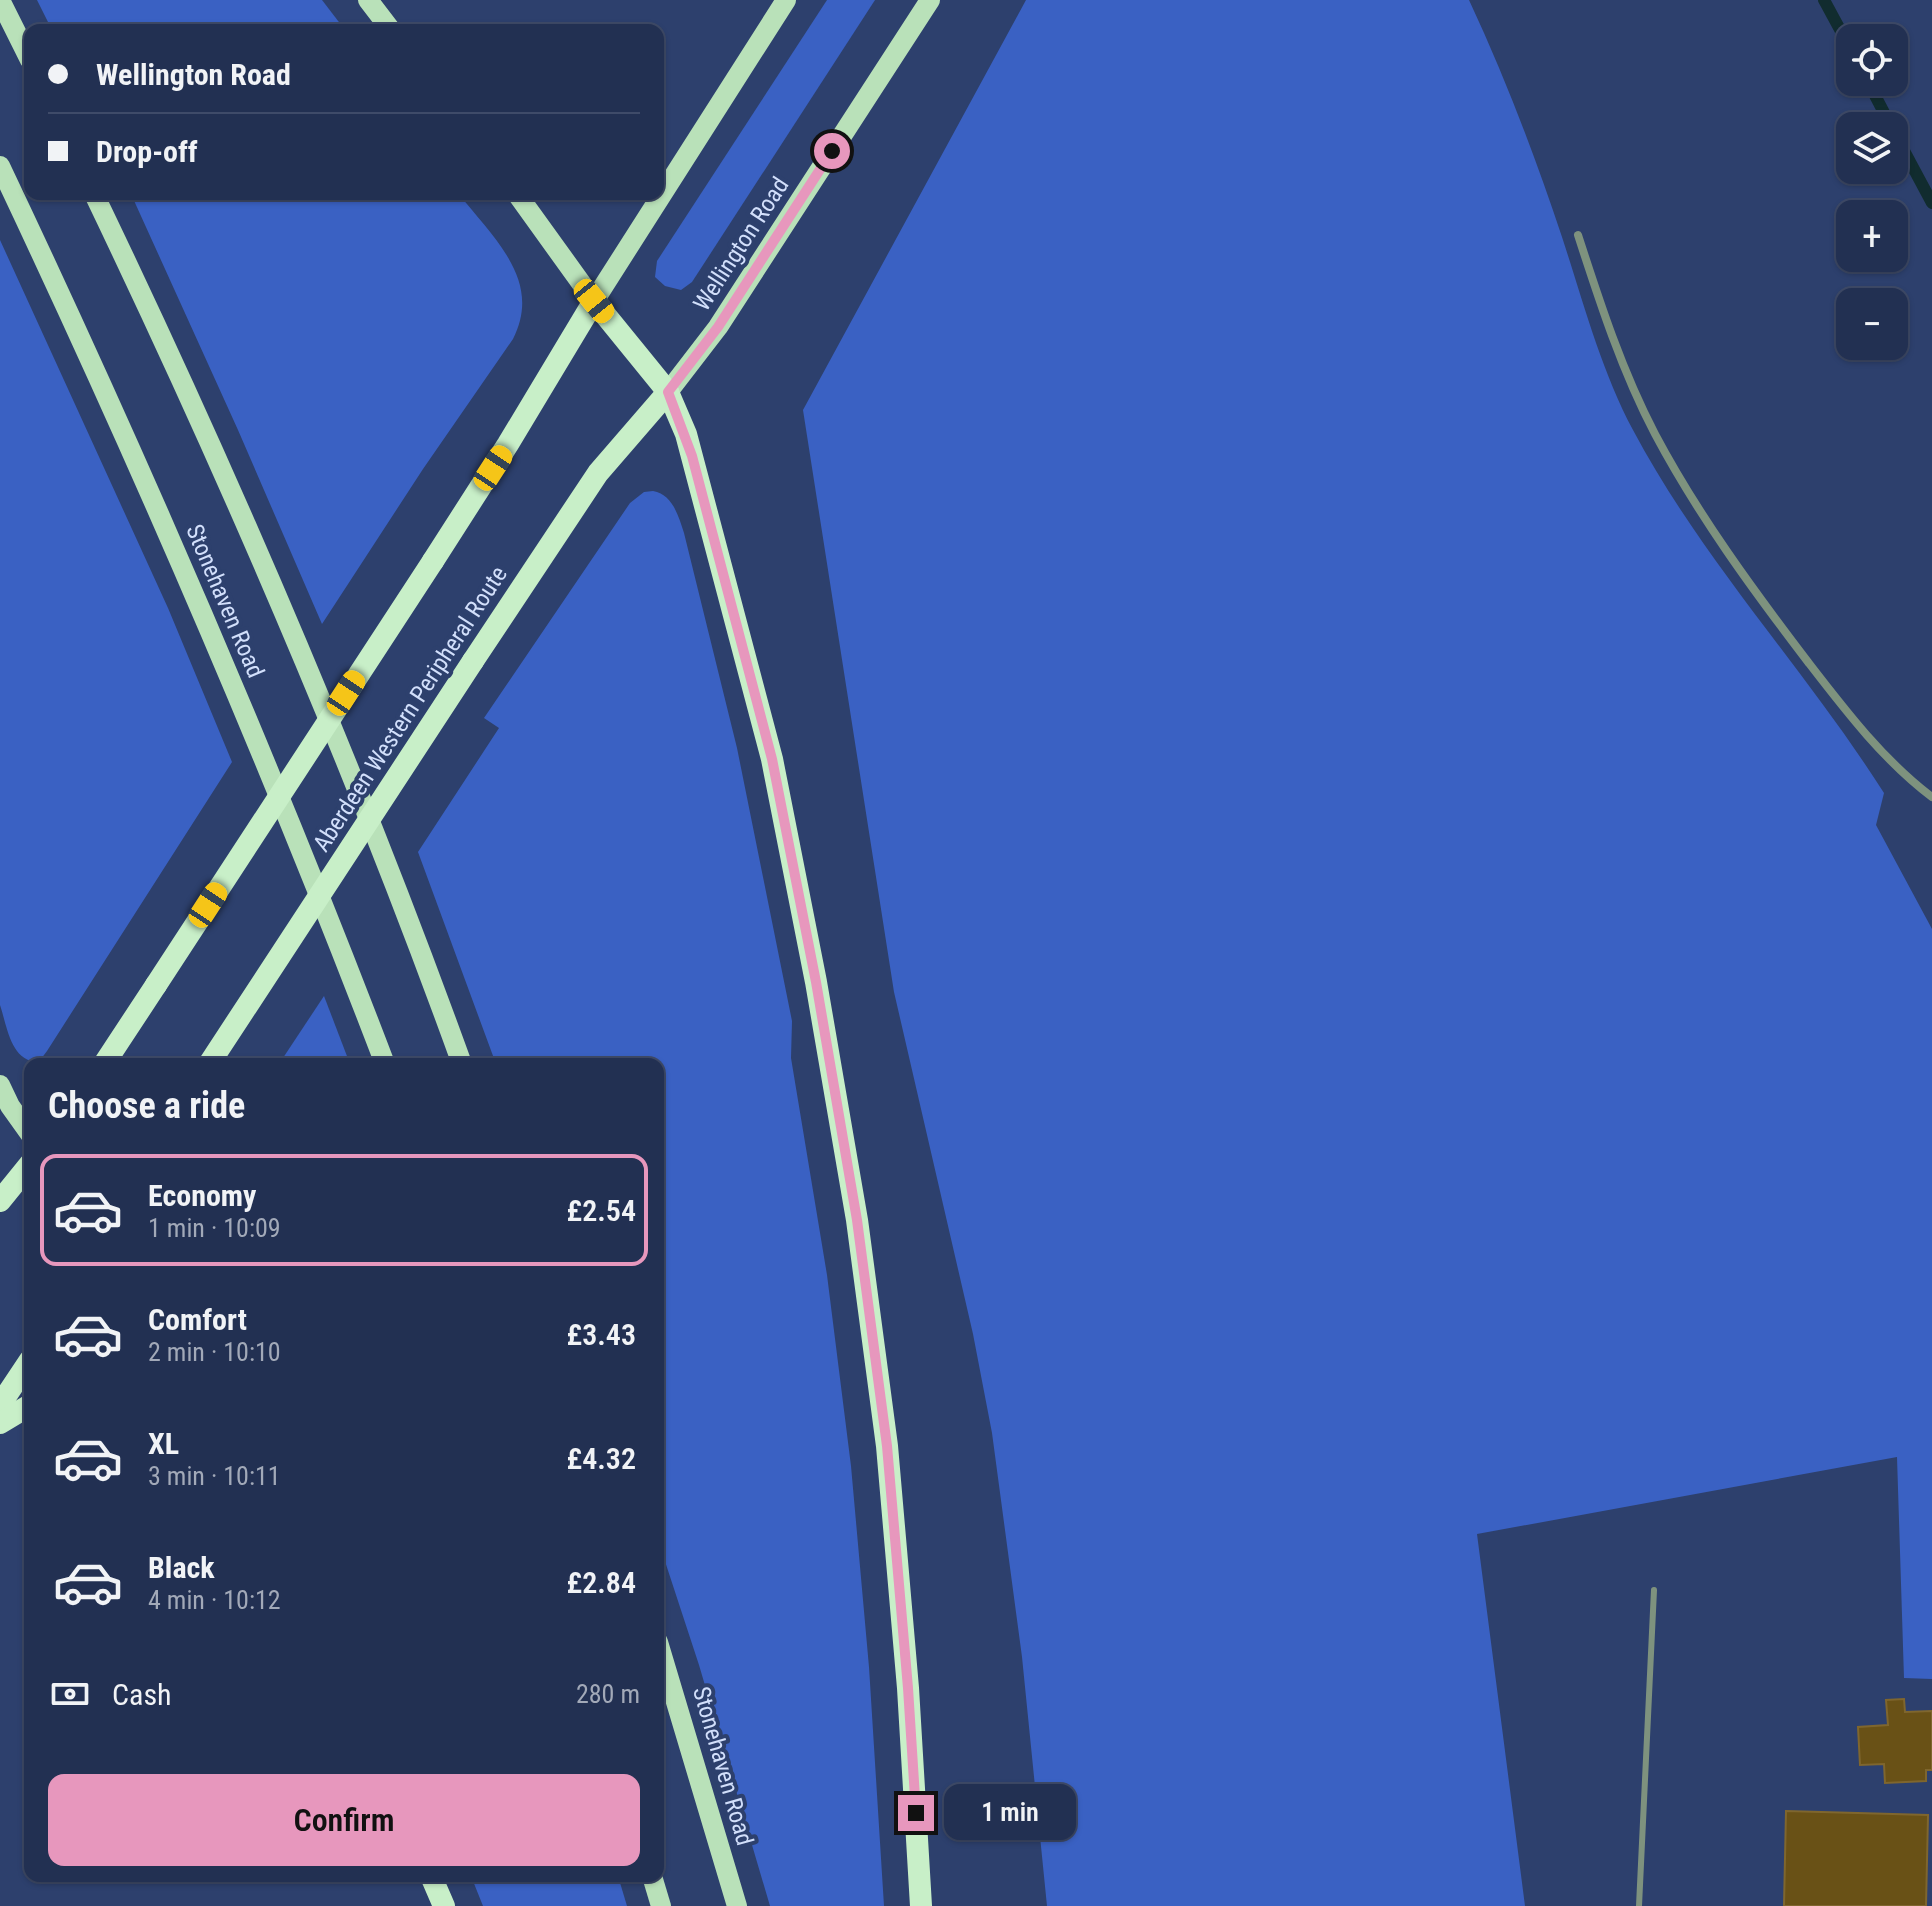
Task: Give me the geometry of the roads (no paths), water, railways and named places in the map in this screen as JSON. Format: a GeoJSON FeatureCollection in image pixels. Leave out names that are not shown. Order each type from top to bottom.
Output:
{"type":"FeatureCollection","features":[{"type":"Feature","properties":{"kind":"highway"},"geometry":{"type":"LineString","coordinates":[[108,1058],[433,561],[594,301],[668,392],[690,449],[772,759],[816,982],[854,1205],[887,1446],[908,1688],[921,1906]]}},
{"type":"Feature","properties":{"kind":"highway","name":"Aberdeen Western Peripheral Route"},"geometry":{"type":"LineString","coordinates":[[213,1058],[598,473],[668,392]]}},
{"type":"Feature","properties":{"kind":"highway"},"geometry":{"type":"LineString","coordinates":[[0,1201],[24,1171]]}},
{"type":"Feature","properties":{"kind":"highway"},"geometry":{"type":"LineString","coordinates":[[0,1405],[24,1369]]}},
{"type":"Feature","properties":{"kind":"highway"},"geometry":{"type":"LineString","coordinates":[[0,1423],[24,1409]]}},
{"type":"Feature","properties":{"kind":"highway"},"geometry":{"type":"LineString","coordinates":[[434,1882],[444,1906]]}},
{"type":"Feature","properties":{"kind":"main road"},"geometry":{"type":"LineString","coordinates":[[0,0],[24,48]]}},
{"type":"Feature","properties":{"kind":"main road"},"geometry":{"type":"LineString","coordinates":[[368,0],[386,24]]}},
{"type":"Feature","properties":{"kind":"main road"},"geometry":{"type":"LineString","coordinates":[[664,191],[786,0]]}},
{"type":"Feature","properties":{"kind":"main road","name":"Wellington Road"},"geometry":{"type":"LineString","coordinates":[[668,392],[726,316],[930,0]]}},
{"type":"Feature","properties":{"kind":"main road","name":"Stonehaven Road"},"geometry":{"type":"LineString","coordinates":[[0,166],[85,345],[181,561],[383,1058]]}},
{"type":"Feature","properties":{"kind":"main road","name":"Stonehaven Road"},"geometry":{"type":"LineString","coordinates":[[97,200],[208,438],[301,655],[395,887],[460,1058]]}},
{"type":"Feature","properties":{"kind":"main road"},"geometry":{"type":"LineString","coordinates":[[521,200],[594,301],[658,200]]}},
{"type":"Feature","properties":{"kind":"main road"},"geometry":{"type":"LineString","coordinates":[[0,1085],[24,1126]]}},
{"type":"Feature","properties":{"kind":"main road","name":"Stonehaven Road"},"geometry":{"type":"LineString","coordinates":[[664,1662],[737,1906]]}},
{"type":"Feature","properties":{"kind":"main road"},"geometry":{"type":"LineString","coordinates":[[654,1882],[661,1906]]}},
{"type":"Feature","properties":{"kind":"street"},"geometry":{"type":"LineString","coordinates":[[1578,235],[1612,336],[1655,434],[1710,526],[1843,708],[1912,782],[1932,797]]}},
{"type":"Feature","properties":{"kind":"lane"},"geometry":{"type":"LineString","coordinates":[[1639,1906],[1654,1590]]}},
{"type":"Feature","properties":{"kind":"waterway"},"geometry":{"type":"LineString","coordinates":[[1824,0],[1837,24]]}},
{"type":"Feature","properties":{"kind":"waterway"},"geometry":{"type":"LineString","coordinates":[[1875,96],[1884,112]]}},
{"type":"Feature","properties":{"kind":"waterway"},"geometry":{"type":"LineString","coordinates":[[1908,158],[1932,203]]}}]}
